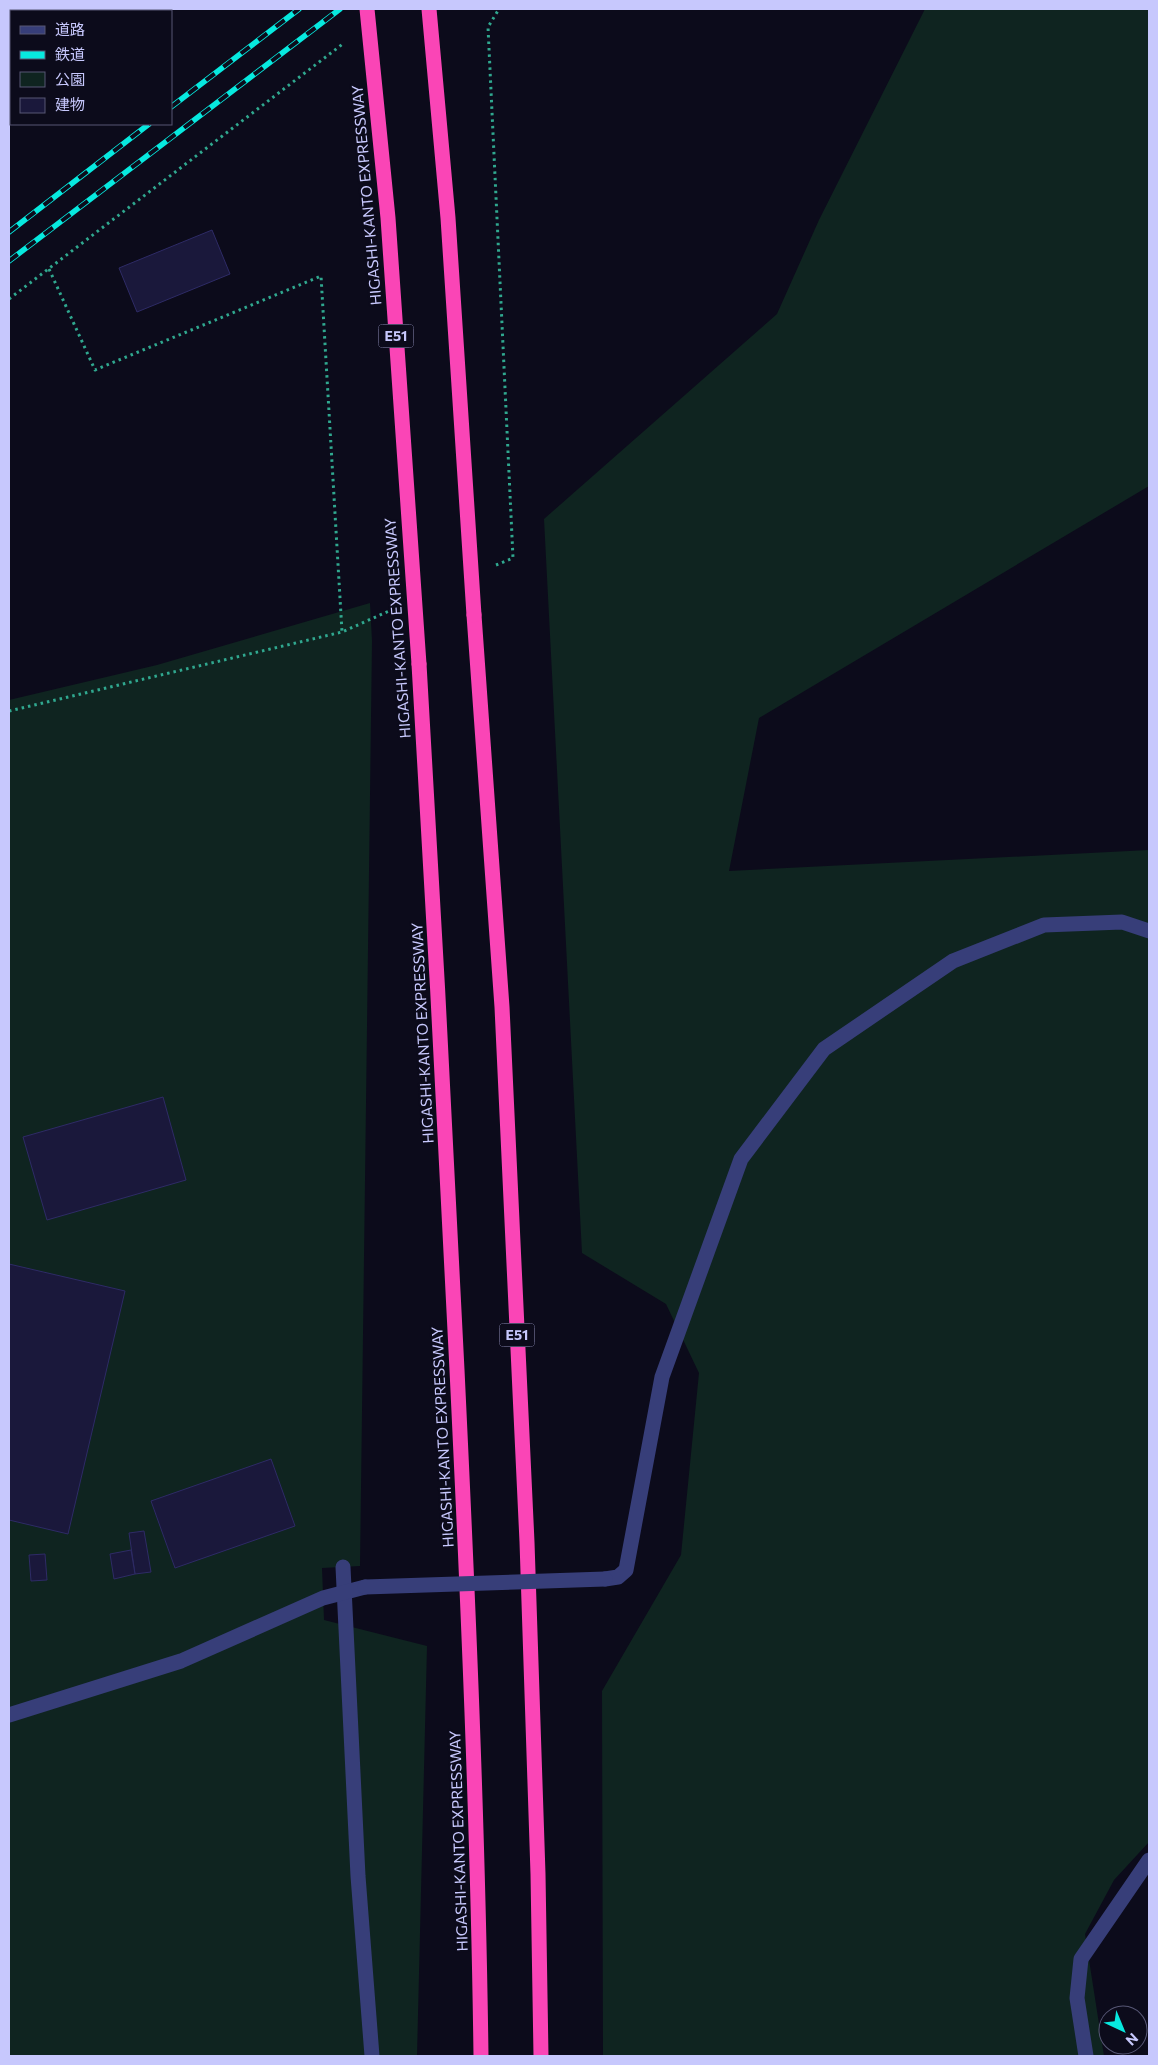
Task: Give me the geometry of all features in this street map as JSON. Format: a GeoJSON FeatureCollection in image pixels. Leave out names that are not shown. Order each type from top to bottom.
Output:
{"type":"FeatureCollection","features":[{"type":"Feature","properties":{"kind":"highway","name":"HIGASHI-KANTO EXPRESSWAY"},"geometry":{"type":"LineString","coordinates":[[367,9],[388,218],[419,664],[440,1014],[466,1546],[479,1868],[481,2056]]}},
{"type":"Feature","properties":{"kind":"highway","name":"E51"},"geometry":{"type":"LineString","coordinates":[[429,9],[448,218],[502,1007],[527,1542],[538,1864],[541,2056]]}},
{"type":"Feature","properties":{"kind":"lane"},"geometry":{"type":"LineString","coordinates":[[9,1715],[181,1661],[323,1598],[365,1587],[618,1577],[626,1570],[662,1377],[741,1159],[824,1049],[953,960],[1044,926],[1122,922],[1149,931]]}},
{"type":"Feature","properties":{"kind":"lane"},"geometry":{"type":"LineString","coordinates":[[343,1567],[358,1876],[372,2056]]}},
{"type":"Feature","properties":{"kind":"lane"},"geometry":{"type":"LineString","coordinates":[[1086,2056],[1077,1998],[1081,1959],[1149,1860]]}},
{"type":"Feature","properties":{"kind":"path"},"geometry":{"type":"LineString","coordinates":[[9,299],[350,39]]}},
{"type":"Feature","properties":{"kind":"path"},"geometry":{"type":"LineString","coordinates":[[49,268],[95,370],[321,276],[342,632]]}},
{"type":"Feature","properties":{"kind":"green space"},"geometry":{"type":"Polygon","coordinates":[[[925,9],[1149,9],[1149,486],[759,718],[729,871],[1149,850],[1149,1842],[1114,1880],[1085,1934],[1098,2017],[1098,2055],[1104,2056],[603,2056],[602,1691],[681,1555],[699,1373],[666,1304],[582,1253],[544,519],[777,314],[819,220],[925,9]]]}},
{"type":"Feature","properties":{"kind":"green space"},"geometry":{"type":"Polygon","coordinates":[[[370,603],[372,641],[360,1566],[322,1568],[324,1620],[427,1646],[417,2056],[9,2056],[9,700],[157,665],[370,603]]]}},
{"type":"Feature","properties":{"kind":"building"},"geometry":{"type":"Polygon","coordinates":[[[212,230],[230,274],[137,312],[119,268],[212,230]]]}},
{"type":"Feature","properties":{"kind":"building"},"geometry":{"type":"Polygon","coordinates":[[[163,1097],[186,1180],[47,1220],[23,1137],[163,1097]]]}},
{"type":"Feature","properties":{"kind":"building"},"geometry":{"type":"Polygon","coordinates":[[[9,1264],[125,1291],[68,1534],[9,1520],[9,1264]]]}},
{"type":"Feature","properties":{"kind":"building"},"geometry":{"type":"Polygon","coordinates":[[[271,1459],[295,1526],[175,1568],[151,1501],[271,1459]]]}},
{"type":"Feature","properties":{"kind":"building"},"geometry":{"type":"Polygon","coordinates":[[[144,1531],[151,1572],[135,1574],[129,1533],[144,1531]]]}},
{"type":"Feature","properties":{"kind":"building"},"geometry":{"type":"Polygon","coordinates":[[[131,1550],[135,1574],[114,1579],[110,1554],[131,1550]]]}},
{"type":"Feature","properties":{"kind":"building"},"geometry":{"type":"Polygon","coordinates":[[[45,1554],[47,1580],[31,1581],[29,1555],[45,1554]]]}},
{"type":"Feature","properties":{"kind":"railway"},"geometry":{"type":"LineString","coordinates":[[172,106],[299,9]]}},
{"type":"Feature","properties":{"kind":"railway"},"geometry":{"type":"LineString","coordinates":[[9,261],[340,9]]}},
{"type":"Feature","properties":{"kind":"railway"},"geometry":{"type":"LineString","coordinates":[[9,232],[148,125]]}}]}
